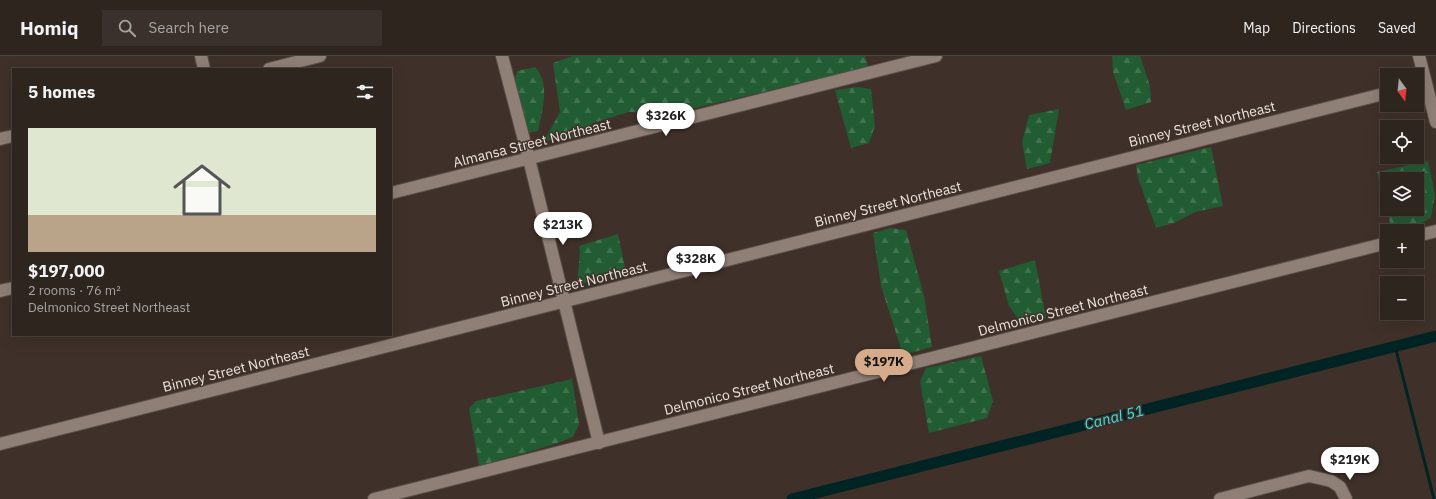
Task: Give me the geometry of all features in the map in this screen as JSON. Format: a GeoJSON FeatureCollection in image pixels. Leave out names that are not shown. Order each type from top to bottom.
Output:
{"type":"FeatureCollection","features":[{"type":"Feature","properties":{"kind":"street"},"geometry":{"type":"LineString","coordinates":[[200,56],[204,68]]}},
{"type":"Feature","properties":{"kind":"street"},"geometry":{"type":"LineString","coordinates":[[273,68],[320,56]]}},
{"type":"Feature","properties":{"kind":"street"},"geometry":{"type":"LineString","coordinates":[[502,56],[599,443]]}},
{"type":"Feature","properties":{"kind":"street","name":"Almansa Street Northeast"},"geometry":{"type":"LineString","coordinates":[[392,193],[936,56]]}},
{"type":"Feature","properties":{"kind":"street"},"geometry":{"type":"LineString","coordinates":[[1419,56],[1420,68]]}},
{"type":"Feature","properties":{"kind":"street"},"geometry":{"type":"LineString","coordinates":[[1424,89],[1436,122]]}},
{"type":"Feature","properties":{"kind":"street","name":"Binney Street Northeast"},"geometry":{"type":"LineString","coordinates":[[0,444],[1380,95]]}},
{"type":"Feature","properties":{"kind":"street"},"geometry":{"type":"LineString","coordinates":[[0,139],[12,136]]}},
{"type":"Feature","properties":{"kind":"street"},"geometry":{"type":"LineString","coordinates":[[1424,234],[1436,231]]}},
{"type":"Feature","properties":{"kind":"street","name":"Delmonico Street Northeast"},"geometry":{"type":"LineString","coordinates":[[374,499],[1380,245]]}},
{"type":"Feature","properties":{"kind":"street"},"geometry":{"type":"LineString","coordinates":[[0,291],[12,288]]}},
{"type":"Feature","properties":{"kind":"street"},"geometry":{"type":"LineString","coordinates":[[1220,499],[1309,476],[1331,481],[1340,488],[1346,499]]}},
{"type":"Feature","properties":{"kind":"green space"},"geometry":{"type":"Polygon","coordinates":[[[573,56],[865,56],[868,67],[674,113],[629,112],[593,123],[573,138],[544,141],[560,112],[553,63],[573,56]]]}},
{"type":"Feature","properties":{"kind":"green space"},"geometry":{"type":"Polygon","coordinates":[[[1112,56],[1140,56],[1150,86],[1151,102],[1126,110],[1113,72],[1112,56]]]}},
{"type":"Feature","properties":{"kind":"green space"},"geometry":{"type":"Polygon","coordinates":[[[535,67],[543,81],[544,98],[538,131],[527,133],[513,85],[517,71],[535,67]]]}},
{"type":"Feature","properties":{"kind":"green space"},"geometry":{"type":"Polygon","coordinates":[[[858,87],[871,89],[875,126],[869,143],[851,148],[835,90],[858,87]]]}},
{"type":"Feature","properties":{"kind":"green space"},"geometry":{"type":"Polygon","coordinates":[[[1059,109],[1050,163],[1027,169],[1022,142],[1029,115],[1059,109]]]}},
{"type":"Feature","properties":{"kind":"green space"},"geometry":{"type":"Polygon","coordinates":[[[1211,147],[1223,206],[1195,212],[1174,223],[1156,228],[1138,178],[1136,165],[1211,147]]]}},
{"type":"Feature","properties":{"kind":"green space"},"geometry":{"type":"Polygon","coordinates":[[[1428,161],[1435,195],[1431,217],[1420,224],[1390,224],[1388,216],[1424,216],[1424,172],[1380,172],[1380,184],[1377,172],[1414,164],[1424,164],[1424,162],[1428,161]]]}},
{"type":"Feature","properties":{"kind":"green space"},"geometry":{"type":"Polygon","coordinates":[[[890,228],[906,230],[924,296],[932,347],[903,355],[881,286],[873,233],[890,228]]]}},
{"type":"Feature","properties":{"kind":"green space"},"geometry":{"type":"Polygon","coordinates":[[[618,234],[626,272],[577,285],[580,252],[579,246],[618,234]]]}},
{"type":"Feature","properties":{"kind":"green space"},"geometry":{"type":"Polygon","coordinates":[[[1035,260],[1046,318],[1023,326],[1009,306],[999,271],[1035,260]]]}},
{"type":"Feature","properties":{"kind":"green space"},"geometry":{"type":"Polygon","coordinates":[[[981,356],[993,401],[987,418],[929,433],[920,381],[926,368],[981,356]]]}},
{"type":"Feature","properties":{"kind":"green space"},"geometry":{"type":"Polygon","coordinates":[[[572,379],[579,424],[573,437],[552,445],[479,466],[469,408],[476,401],[572,379]]]}},
{"type":"Feature","properties":{"kind":"waterway","name":"Canal 51"},"geometry":{"type":"LineString","coordinates":[[792,499],[1436,336]]}},
{"type":"Feature","properties":{"kind":"waterway"},"geometry":{"type":"LineString","coordinates":[[1395,346],[1434,499]]}}]}
